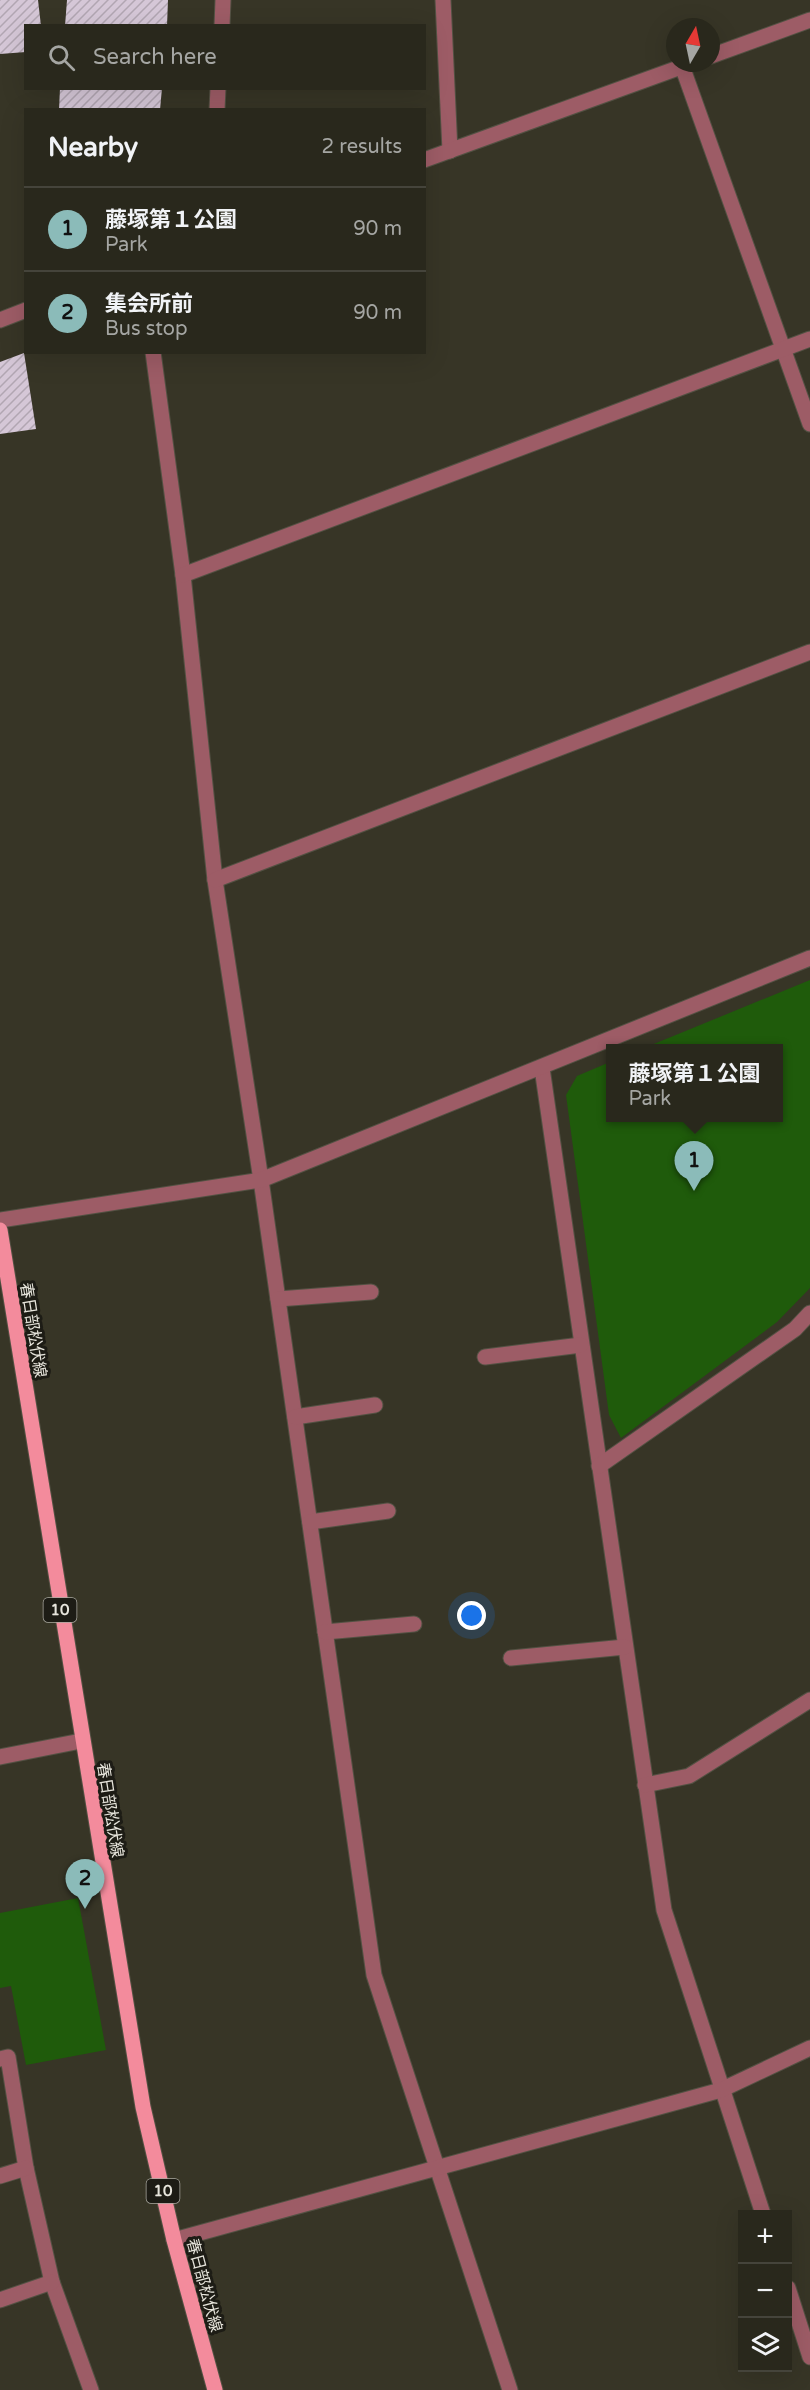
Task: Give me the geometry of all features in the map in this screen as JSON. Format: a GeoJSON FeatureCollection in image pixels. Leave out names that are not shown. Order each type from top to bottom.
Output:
{"type":"FeatureCollection","features":[{"type":"Feature","properties":{"kind":"main road","name":"春日部松伏線"},"geometry":{"type":"LineString","coordinates":[[0,1230],[81,1741],[143,2107],[174,2240],[215,2390]]}},
{"type":"Feature","properties":{"kind":"street"},"geometry":{"type":"LineString","coordinates":[[222,24],[223,0]]}},
{"type":"Feature","properties":{"kind":"street"},"geometry":{"type":"LineString","coordinates":[[443,0],[450,151]]}},
{"type":"Feature","properties":{"kind":"street"},"geometry":{"type":"LineString","coordinates":[[720,53],[810,20]]}},
{"type":"Feature","properties":{"kind":"street"},"geometry":{"type":"LineString","coordinates":[[426,159],[668,72]]}},
{"type":"Feature","properties":{"kind":"street"},"geometry":{"type":"LineString","coordinates":[[689,72],[782,349],[810,424]]}},
{"type":"Feature","properties":{"kind":"street"},"geometry":{"type":"LineString","coordinates":[[217,108],[218,90]]}},
{"type":"Feature","properties":{"kind":"street"},"geometry":{"type":"LineString","coordinates":[[0,320],[24,311]]}},
{"type":"Feature","properties":{"kind":"street"},"geometry":{"type":"LineString","coordinates":[[183,575],[810,339]]}},
{"type":"Feature","properties":{"kind":"street"},"geometry":{"type":"LineString","coordinates":[[153,354],[183,575],[215,880],[261,1180],[374,1975],[510,2390]]}},
{"type":"Feature","properties":{"kind":"street"},"geometry":{"type":"LineString","coordinates":[[215,880],[810,652]]}},
{"type":"Feature","properties":{"kind":"street"},"geometry":{"type":"LineString","coordinates":[[0,1220],[261,1180],[810,958]]}},
{"type":"Feature","properties":{"kind":"street"},"geometry":{"type":"LineString","coordinates":[[542,1068],[664,1910],[762,2210]]}},
{"type":"Feature","properties":{"kind":"street"},"geometry":{"type":"LineString","coordinates":[[278,1299],[371,1292]]}},
{"type":"Feature","properties":{"kind":"street"},"geometry":{"type":"LineString","coordinates":[[599,1466],[795,1329],[810,1313]]}},
{"type":"Feature","properties":{"kind":"street"},"geometry":{"type":"LineString","coordinates":[[485,1357],[581,1344]]}},
{"type":"Feature","properties":{"kind":"street"},"geometry":{"type":"LineString","coordinates":[[295,1417],[375,1405]]}},
{"type":"Feature","properties":{"kind":"street"},"geometry":{"type":"LineString","coordinates":[[310,1522],[388,1511]]}},
{"type":"Feature","properties":{"kind":"street"},"geometry":{"type":"LineString","coordinates":[[325,1632],[414,1624]]}},
{"type":"Feature","properties":{"kind":"street"},"geometry":{"type":"LineString","coordinates":[[511,1658],[625,1647]]}},
{"type":"Feature","properties":{"kind":"street"},"geometry":{"type":"LineString","coordinates":[[645,1785],[689,1776],[810,1700]]}},
{"type":"Feature","properties":{"kind":"street"},"geometry":{"type":"LineString","coordinates":[[0,1757],[81,1741]]}},
{"type":"Feature","properties":{"kind":"street"},"geometry":{"type":"LineString","coordinates":[[174,2240],[721,2090],[810,2048]]}},
{"type":"Feature","properties":{"kind":"street"},"geometry":{"type":"LineString","coordinates":[[4,2058],[52,2282],[91,2390]]}},
{"type":"Feature","properties":{"kind":"street"},"geometry":{"type":"LineString","coordinates":[[0,2176],[26,2168]]}},
{"type":"Feature","properties":{"kind":"street"},"geometry":{"type":"LineString","coordinates":[[0,2300],[52,2282]]}},
{"type":"Feature","properties":{"kind":"street"},"geometry":{"type":"LineString","coordinates":[[792,2296],[805,2324],[810,2357]]}},
{"type":"Feature","properties":{"kind":"green space"},"geometry":{"type":"Polygon","coordinates":[[[810,980],[810,1288],[777,1322],[621,1438],[609,1415],[566,1095],[577,1076],[606,1064],[606,1122],[783,1122],[783,1044],[654,1044],[810,980]]]}},
{"type":"Feature","properties":{"kind":"green space"},"geometry":{"type":"Polygon","coordinates":[[[78,1898],[106,2050],[26,2065],[11,1986],[0,1988],[0,1913],[78,1898]]]}},
{"type":"Feature","properties":{"kind":"building"},"geometry":{"type":"Polygon","coordinates":[[[0,0],[38,0],[41,24],[24,24],[24,52],[0,54],[0,0]]]}},
{"type":"Feature","properties":{"kind":"building"},"geometry":{"type":"Polygon","coordinates":[[[67,0],[168,0],[167,24],[65,24],[67,0]]]}},
{"type":"Feature","properties":{"kind":"building"},"geometry":{"type":"Polygon","coordinates":[[[60,90],[162,90],[160,108],[59,108],[60,90]]]}},
{"type":"Feature","properties":{"kind":"building"},"geometry":{"type":"Polygon","coordinates":[[[24,353],[36,429],[0,434],[0,362],[24,353]]]}},
{"type":"Feature","properties":{"kind":"place","name":"藤塚第１公園"},"geometry":{"type":"Point","coordinates":[694,1191]}},
{"type":"Feature","properties":{"kind":"place","name":"集会所前"},"geometry":{"type":"Point","coordinates":[85,1909]}}]}
